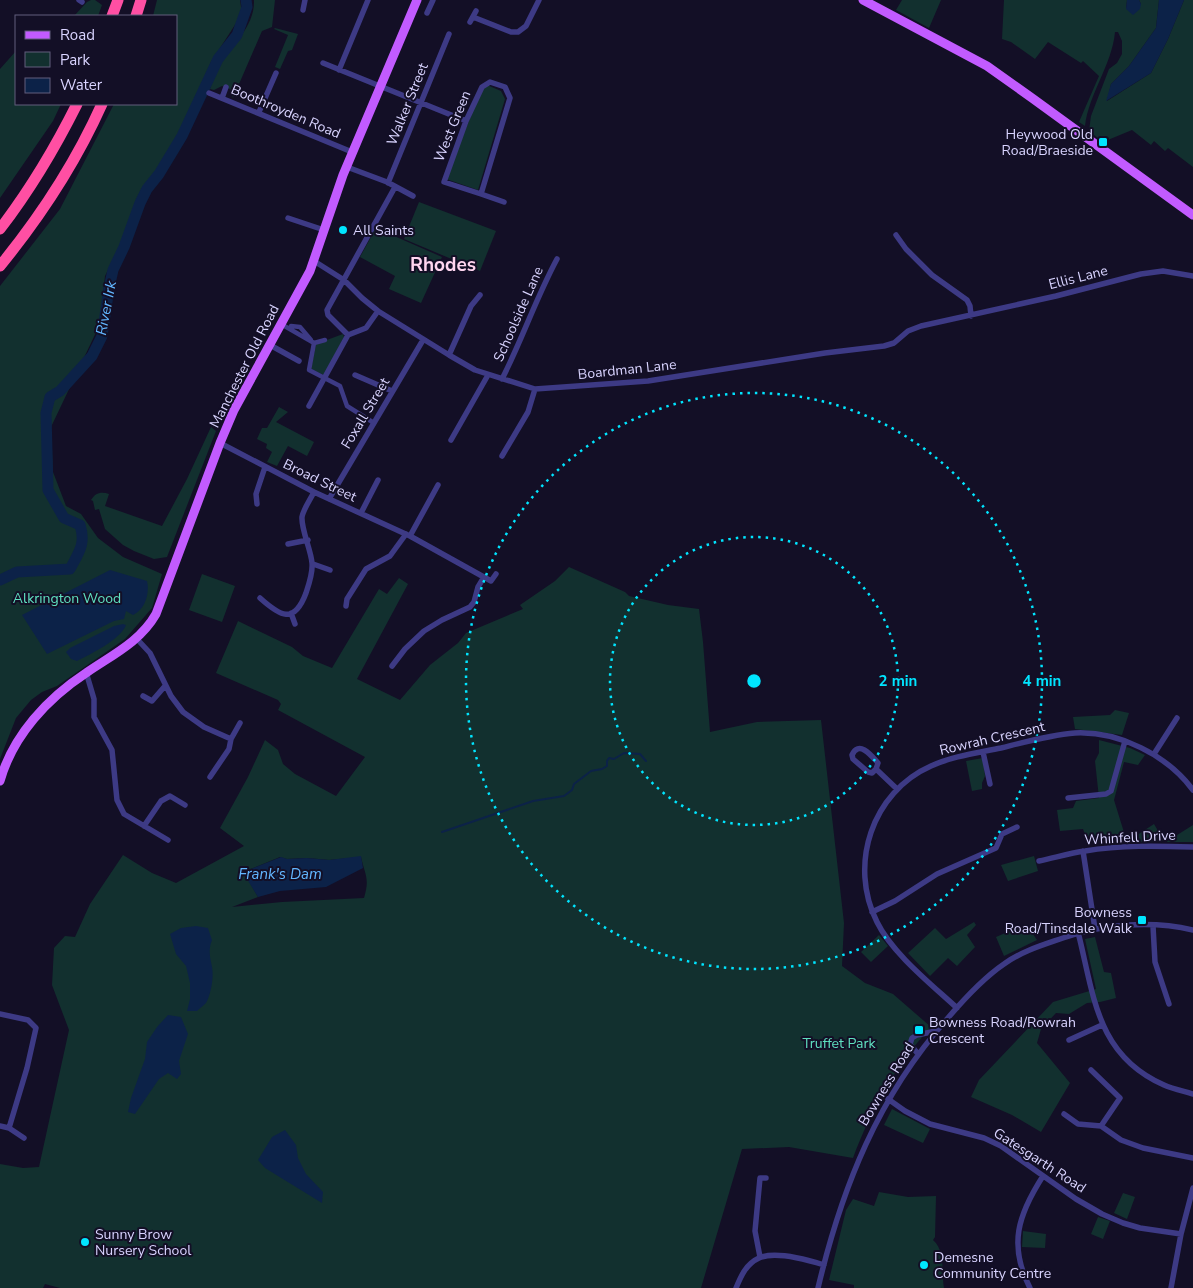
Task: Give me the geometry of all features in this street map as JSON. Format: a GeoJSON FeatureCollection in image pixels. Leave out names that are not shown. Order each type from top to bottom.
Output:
{"type":"FeatureCollection","features":[{"type":"Feature","properties":{"kind":"highway"},"geometry":{"type":"LineString","coordinates":[[112,15],[118,0]]}},
{"type":"Feature","properties":{"kind":"highway"},"geometry":{"type":"LineString","coordinates":[[136,15],[141,0]]}},
{"type":"Feature","properties":{"kind":"highway"},"geometry":{"type":"LineString","coordinates":[[0,229],[46,161],[76,105]]}},
{"type":"Feature","properties":{"kind":"highway"},"geometry":{"type":"LineString","coordinates":[[0,266],[56,189],[79,150],[102,105]]}},
{"type":"Feature","properties":{"kind":"main road","name":"Manchester Old Road"},"geometry":{"type":"LineString","coordinates":[[0,781],[14,747],[37,715],[54,696],[86,672],[137,639],[152,621],[234,410],[306,280],[352,152],[416,0]]}},
{"type":"Feature","properties":{"kind":"main road"},"geometry":{"type":"LineString","coordinates":[[863,0],[987,66],[1193,215]]}},
{"type":"Feature","properties":{"kind":"street"},"geometry":{"type":"LineString","coordinates":[[303,10],[305,0]]}},
{"type":"Feature","properties":{"kind":"street"},"geometry":{"type":"LineString","coordinates":[[338,70],[368,0]]}},
{"type":"Feature","properties":{"kind":"street"},"geometry":{"type":"LineString","coordinates":[[426,13],[433,0]]}},
{"type":"Feature","properties":{"kind":"street"},"geometry":{"type":"LineString","coordinates":[[473,16],[511,32],[518,32],[526,26],[539,0]]}},
{"type":"Feature","properties":{"kind":"street","name":"Walker Street"},"geometry":{"type":"LineString","coordinates":[[388,183],[449,34]]}},
{"type":"Feature","properties":{"kind":"street"},"geometry":{"type":"LineString","coordinates":[[323,64],[466,121]]}},
{"type":"Feature","properties":{"kind":"street"},"geometry":{"type":"LineString","coordinates":[[259,112],[276,73]]}},
{"type":"Feature","properties":{"kind":"street","name":"West Green"},"geometry":{"type":"LineString","coordinates":[[481,194],[510,98],[505,87],[490,82],[482,87],[466,121],[444,182],[504,202]]}},
{"type":"Feature","properties":{"kind":"street"},"geometry":{"type":"LineString","coordinates":[[222,98],[226,87]]}},
{"type":"Feature","properties":{"kind":"street","name":"Boothroyden Road"},"geometry":{"type":"LineString","coordinates":[[209,93],[259,112],[352,152]]}},
{"type":"Feature","properties":{"kind":"street"},"geometry":{"type":"LineString","coordinates":[[347,167],[388,183],[414,196]]}},
{"type":"Feature","properties":{"kind":"street"},"geometry":{"type":"LineString","coordinates":[[348,335],[328,315],[327,310],[335,292],[344,280],[395,187]]}},
{"type":"Feature","properties":{"kind":"street"},"geometry":{"type":"LineString","coordinates":[[288,218],[324,230]]}},
{"type":"Feature","properties":{"kind":"street"},"geometry":{"type":"LineString","coordinates":[[896,235],[924,268],[967,300],[971,316]]}},
{"type":"Feature","properties":{"kind":"street","name":"Schoolside Lane"},"geometry":{"type":"LineString","coordinates":[[502,379],[518,348],[544,282],[557,259]]}},
{"type":"Feature","properties":{"kind":"street","name":"Boardman Lane"},"geometry":{"type":"LineString","coordinates":[[314,261],[344,280],[378,312],[423,340],[475,370],[534,390],[648,381],[825,353],[884,346],[894,343],[915,328],[971,316]]}},
{"type":"Feature","properties":{"kind":"street","name":"Ellis Lane"},"geometry":{"type":"LineString","coordinates":[[971,316],[1141,274],[1163,272],[1193,276]]}},
{"type":"Feature","properties":{"kind":"street"},"geometry":{"type":"LineString","coordinates":[[449,355],[471,306],[480,294]]}},
{"type":"Feature","properties":{"kind":"street"},"geometry":{"type":"LineString","coordinates":[[309,406],[348,335],[366,328],[378,312]]}},
{"type":"Feature","properties":{"kind":"street"},"geometry":{"type":"LineString","coordinates":[[281,324],[314,343],[325,340]]}},
{"type":"Feature","properties":{"kind":"street"},"geometry":{"type":"LineString","coordinates":[[292,326],[300,328],[314,343]]}},
{"type":"Feature","properties":{"kind":"street","name":"Foxall Street"},"geometry":{"type":"LineString","coordinates":[[329,499],[423,340]]}},
{"type":"Feature","properties":{"kind":"street"},"geometry":{"type":"LineString","coordinates":[[314,343],[309,370],[340,386],[347,406],[374,423]]}},
{"type":"Feature","properties":{"kind":"street"},"geometry":{"type":"LineString","coordinates":[[270,345],[299,361]]}},
{"type":"Feature","properties":{"kind":"street"},"geometry":{"type":"LineString","coordinates":[[355,375],[392,391]]}},
{"type":"Feature","properties":{"kind":"street"},"geometry":{"type":"LineString","coordinates":[[451,440],[488,375]]}},
{"type":"Feature","properties":{"kind":"street"},"geometry":{"type":"LineString","coordinates":[[502,456],[528,412],[534,390]]}},
{"type":"Feature","properties":{"kind":"street","name":"Broad Street"},"geometry":{"type":"LineString","coordinates":[[220,443],[314,492],[408,535],[491,581],[496,574]]}},
{"type":"Feature","properties":{"kind":"street"},"geometry":{"type":"LineString","coordinates":[[257,504],[256,494],[265,466]]}},
{"type":"Feature","properties":{"kind":"street"},"geometry":{"type":"LineString","coordinates":[[361,513],[378,480]]}},
{"type":"Feature","properties":{"kind":"street"},"geometry":{"type":"LineString","coordinates":[[346,606],[347,599],[366,568],[390,556],[408,535],[438,485]]}},
{"type":"Feature","properties":{"kind":"street"},"geometry":{"type":"LineString","coordinates":[[260,598],[275,611],[286,614],[295,612],[300,607],[309,584],[312,564],[302,517],[314,492]]}},
{"type":"Feature","properties":{"kind":"street"},"geometry":{"type":"LineString","coordinates":[[288,544],[308,540]]}},
{"type":"Feature","properties":{"kind":"street"},"geometry":{"type":"LineString","coordinates":[[312,564],[330,570]]}},
{"type":"Feature","properties":{"kind":"street"},"geometry":{"type":"LineString","coordinates":[[402,668],[393,664],[405,649],[424,631],[470,607],[474,602],[478,587],[484,577]]}},
{"type":"Feature","properties":{"kind":"street"},"geometry":{"type":"LineString","coordinates":[[291,613],[295,624]]}},
{"type":"Feature","properties":{"kind":"street"},"geometry":{"type":"LineString","coordinates":[[137,639],[150,653],[165,686],[176,703],[204,727],[231,739]]}},
{"type":"Feature","properties":{"kind":"street"},"geometry":{"type":"LineString","coordinates":[[86,672],[94,698],[94,717],[112,750],[118,800],[124,814],[168,840]]}},
{"type":"Feature","properties":{"kind":"street"},"geometry":{"type":"LineString","coordinates":[[143,696],[152,701],[165,686]]}},
{"type":"Feature","properties":{"kind":"street"},"geometry":{"type":"LineString","coordinates":[[1154,754],[1177,718]]}},
{"type":"Feature","properties":{"kind":"street"},"geometry":{"type":"LineString","coordinates":[[210,777],[229,748],[231,739],[240,723]]}},
{"type":"Feature","properties":{"kind":"street","name":"Rowrah Crescent"},"geometry":{"type":"LineString","coordinates":[[956,1008],[884,935],[872,912],[866,891],[865,853],[871,831],[885,804],[897,789],[930,766],[949,759],[1076,733],[1107,736],[1154,754],[1173,768],[1193,790]]}},
{"type":"Feature","properties":{"kind":"street"},"geometry":{"type":"LineString","coordinates":[[1068,798],[1106,794],[1111,791],[1125,742]]}},
{"type":"Feature","properties":{"kind":"street"},"geometry":{"type":"LineString","coordinates":[[863,748],[878,763],[876,769],[868,772],[853,759],[854,750],[863,748]]}},
{"type":"Feature","properties":{"kind":"street"},"geometry":{"type":"LineString","coordinates":[[983,752],[990,784]]}},
{"type":"Feature","properties":{"kind":"street"},"geometry":{"type":"LineString","coordinates":[[876,769],[897,789]]}},
{"type":"Feature","properties":{"kind":"street"},"geometry":{"type":"LineString","coordinates":[[144,826],[161,801],[170,796],[185,805]]}},
{"type":"Feature","properties":{"kind":"street"},"geometry":{"type":"LineString","coordinates":[[872,912],[895,901],[937,874],[996,848],[1002,834],[1017,826]]}},
{"type":"Feature","properties":{"kind":"street","name":"Whinfell Drive"},"geometry":{"type":"LineString","coordinates":[[1039,861],[1083,851],[1126,846],[1193,847]]}},
{"type":"Feature","properties":{"kind":"street"},"geometry":{"type":"LineString","coordinates":[[1083,851],[1095,929]]}},
{"type":"Feature","properties":{"kind":"street","name":"Bowness Road"},"geometry":{"type":"LineString","coordinates":[[818,1288],[856,1162],[888,1099],[936,1031],[980,984],[1005,963],[1029,950],[1078,932],[1128,925],[1193,930]]}},
{"type":"Feature","properties":{"kind":"street"},"geometry":{"type":"LineString","coordinates":[[1153,926],[1155,962],[1169,1004]]}},
{"type":"Feature","properties":{"kind":"street"},"geometry":{"type":"LineString","coordinates":[[1078,932],[1093,998],[1102,1025],[1120,1056],[1142,1073],[1164,1086],[1193,1094]]}},
{"type":"Feature","properties":{"kind":"street"},"geometry":{"type":"LineString","coordinates":[[0,1014],[28,1020],[36,1028],[27,1068],[9,1128]]}},
{"type":"Feature","properties":{"kind":"street"},"geometry":{"type":"LineString","coordinates":[[1069,1040],[1102,1025]]}},
{"type":"Feature","properties":{"kind":"street"},"geometry":{"type":"LineString","coordinates":[[918,1054],[910,1044],[912,1038],[917,1034],[936,1031]]}},
{"type":"Feature","properties":{"kind":"street"},"geometry":{"type":"LineString","coordinates":[[1091,1070],[1120,1098],[1101,1126]]}},
{"type":"Feature","properties":{"kind":"street","name":"Gatesgarth Road"},"geometry":{"type":"LineString","coordinates":[[888,1099],[905,1111],[930,1124],[984,1138],[1001,1146],[1076,1199],[1123,1224],[1180,1234]]}},
{"type":"Feature","properties":{"kind":"street"},"geometry":{"type":"LineString","coordinates":[[1064,1114],[1078,1124],[1101,1126],[1121,1140],[1144,1148],[1193,1158]]}},
{"type":"Feature","properties":{"kind":"street"},"geometry":{"type":"LineString","coordinates":[[0,1126],[9,1128],[24,1138]]}},
{"type":"Feature","properties":{"kind":"street"},"geometry":{"type":"LineString","coordinates":[[1030,1288],[1016,1248],[1020,1222],[1029,1197],[1043,1176]]}},
{"type":"Feature","properties":{"kind":"street"},"geometry":{"type":"LineString","coordinates":[[760,1258],[755,1231],[760,1178],[766,1178]]}},
{"type":"Feature","properties":{"kind":"street"},"geometry":{"type":"LineString","coordinates":[[1171,1288],[1180,1234],[1192,1199],[1193,1188]]}},
{"type":"Feature","properties":{"kind":"street"},"geometry":{"type":"LineString","coordinates":[[736,1288],[741,1274],[748,1266],[760,1258],[803,1258],[824,1265]]}},
{"type":"Feature","properties":{"kind":"green space"},"geometry":{"type":"Polygon","coordinates":[[[95,0],[102,5],[98,15],[75,15],[87,2],[95,0]]]}},
{"type":"Feature","properties":{"kind":"green space","name":"Alkrington Wood"},"geometry":{"type":"Polygon","coordinates":[[[157,0],[240,0],[242,14],[211,62],[175,144],[140,192],[122,242],[105,276],[100,324],[51,427],[53,472],[66,506],[81,514],[98,538],[123,557],[162,574],[152,608],[125,639],[57,686],[42,692],[31,700],[16,718],[0,759],[0,286],[60,209],[113,105],[178,105],[178,15],[153,15],[157,0]]]}},
{"type":"Feature","properties":{"kind":"green space"},"geometry":{"type":"Polygon","coordinates":[[[254,0],[275,0],[272,27],[262,31],[233,98],[230,89],[222,86],[214,90],[210,89],[219,66],[251,19],[254,0]]]}},
{"type":"Feature","properties":{"kind":"green space"},"geometry":{"type":"Polygon","coordinates":[[[902,0],[941,0],[929,28],[896,10],[902,0]]]}},
{"type":"Feature","properties":{"kind":"green space"},"geometry":{"type":"Polygon","coordinates":[[[1004,0],[1127,0],[1126,9],[1141,4],[1139,0],[1159,0],[1156,28],[1129,66],[1111,84],[1107,101],[1151,73],[1184,0],[1193,0],[1193,167],[1168,148],[1165,151],[1154,141],[1151,145],[1132,130],[1103,142],[1089,131],[1091,116],[1109,69],[1117,63],[1122,54],[1122,41],[1118,32],[1115,32],[1110,56],[1091,102],[1085,126],[1079,122],[1099,76],[1083,61],[1081,63],[1048,42],[1035,59],[1011,42],[1002,39],[1004,0]]]}},
{"type":"Feature","properties":{"kind":"green space"},"geometry":{"type":"Polygon","coordinates":[[[275,28],[298,34],[292,50],[288,51],[280,69],[275,67],[288,35],[275,28]]]}},
{"type":"Feature","properties":{"kind":"green space"},"geometry":{"type":"Polygon","coordinates":[[[15,52],[15,105],[61,105],[53,121],[0,198],[0,69],[15,52]]]}},
{"type":"Feature","properties":{"kind":"green space"},"geometry":{"type":"Polygon","coordinates":[[[487,85],[501,91],[505,99],[478,190],[446,179],[481,90],[487,85]]]}},
{"type":"Feature","properties":{"kind":"green space"},"geometry":{"type":"Polygon","coordinates":[[[419,202],[496,231],[480,271],[404,239],[419,202]]]}},
{"type":"Feature","properties":{"kind":"green space"},"geometry":{"type":"Polygon","coordinates":[[[376,228],[442,257],[421,303],[389,289],[395,276],[360,257],[376,228]]]}},
{"type":"Feature","properties":{"kind":"green space"},"geometry":{"type":"Polygon","coordinates":[[[343,334],[344,337],[324,375],[311,369],[316,344],[343,334]]]}},
{"type":"Feature","properties":{"kind":"green space"},"geometry":{"type":"Polygon","coordinates":[[[279,407],[288,412],[276,422],[314,442],[307,456],[288,446],[277,466],[267,462],[272,452],[266,448],[267,444],[257,439],[262,428],[267,428],[279,407]]]}},
{"type":"Feature","properties":{"kind":"green space"},"geometry":{"type":"Polygon","coordinates":[[[211,427],[216,431],[167,557],[154,559],[123,545],[105,529],[99,509],[95,510],[91,500],[99,493],[109,494],[105,506],[162,526],[187,479],[211,427]]]}},
{"type":"Feature","properties":{"kind":"green space","name":"Truffet Park"},"geometry":{"type":"Polygon","coordinates":[[[569,567],[625,592],[629,596],[668,605],[699,609],[710,732],[757,722],[821,720],[844,923],[842,966],[865,983],[893,994],[931,1027],[896,1072],[876,1105],[853,1158],[789,1147],[742,1149],[701,1288],[60,1288],[45,1284],[43,1288],[0,1288],[0,1164],[23,1168],[39,1167],[69,1030],[52,985],[54,948],[65,936],[75,937],[90,904],[123,855],[152,873],[176,883],[244,846],[220,828],[248,777],[265,740],[278,750],[283,764],[295,774],[336,796],[365,757],[278,710],[281,704],[278,700],[216,673],[238,621],[292,647],[303,656],[332,668],[379,589],[387,594],[399,578],[408,584],[357,679],[400,700],[430,665],[458,643],[466,633],[523,609],[520,605],[555,581],[569,567]],[[280,857],[251,869],[245,874],[258,897],[232,907],[282,902],[364,898],[367,881],[361,857],[329,860],[287,859],[280,857]]]}},
{"type":"Feature","properties":{"kind":"green space"},"geometry":{"type":"Polygon","coordinates":[[[202,574],[235,586],[222,622],[189,610],[202,574]]]}},
{"type":"Feature","properties":{"kind":"green space"},"geometry":{"type":"Polygon","coordinates":[[[1115,710],[1129,713],[1122,735],[1075,729],[1073,717],[1110,715],[1115,710]]]}},
{"type":"Feature","properties":{"kind":"green space"},"geometry":{"type":"Polygon","coordinates":[[[1099,740],[1130,748],[1145,755],[1138,765],[1124,762],[1114,800],[1127,842],[1088,842],[1083,829],[1060,831],[1057,810],[1073,808],[1076,801],[1099,798],[1095,761],[1099,753],[1099,740]]]}},
{"type":"Feature","properties":{"kind":"green space"},"geometry":{"type":"Polygon","coordinates":[[[983,758],[985,776],[982,789],[972,791],[966,761],[983,758]]]}},
{"type":"Feature","properties":{"kind":"green space"},"geometry":{"type":"Polygon","coordinates":[[[1154,824],[1164,841],[1131,842],[1131,839],[1154,824]]]}},
{"type":"Feature","properties":{"kind":"green space"},"geometry":{"type":"Polygon","coordinates":[[[1193,825],[1193,842],[1166,842],[1193,825]]]}},
{"type":"Feature","properties":{"kind":"green space"},"geometry":{"type":"Polygon","coordinates":[[[1034,856],[1038,871],[1008,881],[1001,865],[1034,856]]]}},
{"type":"Feature","properties":{"kind":"green space"},"geometry":{"type":"Polygon","coordinates":[[[974,922],[976,925],[967,935],[975,947],[957,966],[948,958],[930,976],[908,953],[935,928],[946,939],[974,922]]]}},
{"type":"Feature","properties":{"kind":"green space"},"geometry":{"type":"Polygon","coordinates":[[[1026,924],[1037,940],[1004,956],[996,937],[1026,924]]]}},
{"type":"Feature","properties":{"kind":"green space"},"geometry":{"type":"Polygon","coordinates":[[[879,935],[888,946],[871,962],[861,952],[879,935]]]}},
{"type":"Feature","properties":{"kind":"green space"},"geometry":{"type":"Polygon","coordinates":[[[1095,937],[1104,972],[1111,973],[1116,998],[1087,1003],[1069,1014],[1056,1013],[1041,1029],[1037,1043],[1070,1083],[1041,1132],[1012,1115],[971,1097],[979,1080],[1053,1002],[1096,989],[1085,939],[1095,937]]]}},
{"type":"Feature","properties":{"kind":"green space"},"geometry":{"type":"Polygon","coordinates":[[[892,1109],[930,1129],[923,1143],[884,1125],[892,1109]]]}},
{"type":"Feature","properties":{"kind":"green space"},"geometry":{"type":"Polygon","coordinates":[[[879,1192],[908,1197],[936,1196],[935,1237],[933,1240],[940,1250],[944,1288],[854,1288],[854,1285],[829,1280],[846,1210],[853,1199],[874,1206],[879,1192]]]}},
{"type":"Feature","properties":{"kind":"green space"},"geometry":{"type":"Polygon","coordinates":[[[1123,1193],[1135,1197],[1127,1219],[1114,1213],[1123,1193]]]}},
{"type":"Feature","properties":{"kind":"green space"},"geometry":{"type":"Polygon","coordinates":[[[1098,1217],[1110,1221],[1103,1239],[1091,1234],[1098,1217]]]}},
{"type":"Feature","properties":{"kind":"green space"},"geometry":{"type":"Polygon","coordinates":[[[1023,1231],[1046,1234],[1045,1248],[1022,1247],[1023,1231]]]}},
{"type":"Feature","properties":{"kind":"water"},"geometry":{"type":"Polygon","coordinates":[[[1127,0],[1139,0],[1141,4],[1140,9],[1133,15],[1126,9],[1127,0]]]}},
{"type":"Feature","properties":{"kind":"water"},"geometry":{"type":"Polygon","coordinates":[[[1159,0],[1184,0],[1151,73],[1106,101],[1111,84],[1129,66],[1156,28],[1159,0]]]}},
{"type":"Feature","properties":{"kind":"water"},"geometry":{"type":"Polygon","coordinates":[[[110,570],[147,581],[146,601],[141,609],[133,615],[126,611],[124,619],[114,621],[47,654],[22,615],[110,570]]]}},
{"type":"Feature","properties":{"kind":"water"},"geometry":{"type":"Polygon","coordinates":[[[126,625],[123,630],[112,641],[77,661],[71,659],[66,652],[70,648],[114,626],[126,625]]]}},
{"type":"Feature","properties":{"kind":"water","name":"Frank's Dam"},"geometry":{"type":"Polygon","coordinates":[[[361,856],[363,868],[326,887],[280,891],[258,897],[244,874],[251,869],[281,857],[287,859],[329,860],[361,856]]]}},
{"type":"Feature","properties":{"kind":"water"},"geometry":{"type":"Polygon","coordinates":[[[196,926],[208,928],[212,940],[210,957],[213,971],[206,1003],[197,1011],[187,1011],[190,999],[190,983],[186,966],[176,954],[170,934],[181,928],[196,926]]]}},
{"type":"Feature","properties":{"kind":"water"},"geometry":{"type":"Polygon","coordinates":[[[168,1015],[181,1017],[188,1034],[179,1061],[181,1074],[177,1079],[168,1073],[159,1079],[135,1114],[128,1112],[145,1059],[147,1042],[168,1015]]]}},
{"type":"Feature","properties":{"kind":"water"},"geometry":{"type":"Polygon","coordinates":[[[285,1130],[296,1145],[298,1158],[306,1174],[323,1192],[322,1203],[265,1168],[258,1160],[272,1137],[285,1130]]]}},
{"type":"Feature","properties":{"kind":"waterway","name":"River Irk"},"geometry":{"type":"LineString","coordinates":[[0,580],[17,572],[70,569],[79,553],[82,543],[80,525],[64,518],[48,490],[46,413],[50,397],[60,391],[92,356],[102,336],[113,270],[124,247],[140,203],[147,189],[159,174],[182,136],[218,59],[237,35],[247,7],[246,0]]}},
{"type":"Feature","properties":{"kind":"waterway"},"geometry":{"type":"LineString","coordinates":[[442,832],[533,801],[564,796],[572,790],[574,784],[591,771],[607,766],[609,758],[614,759],[624,753],[640,754],[646,761]]}},
{"type":"Feature","properties":{"kind":"place","name":"Heywood Old Road/Braeside"},"geometry":{"type":"Point","coordinates":[1103,142]}},
{"type":"Feature","properties":{"kind":"place","name":"All Saints"},"geometry":{"type":"Point","coordinates":[343,230]}},
{"type":"Feature","properties":{"kind":"place","name":"Bowness Road/Tinsdale Walk"},"geometry":{"type":"Point","coordinates":[1142,920]}},
{"type":"Feature","properties":{"kind":"place","name":"Bowness Road/Rowrah Crescent"},"geometry":{"type":"Point","coordinates":[919,1030]}},
{"type":"Feature","properties":{"kind":"place","name":"Sunny Brow Nursery School"},"geometry":{"type":"Point","coordinates":[85,1242]}},
{"type":"Feature","properties":{"kind":"place","name":"Demesne Community Centre"},"geometry":{"type":"Point","coordinates":[924,1265]}},
{"type":"Feature","properties":{"kind":"district","name":"Rhodes"},"geometry":{"type":"Point","coordinates":[443,264]}}]}
